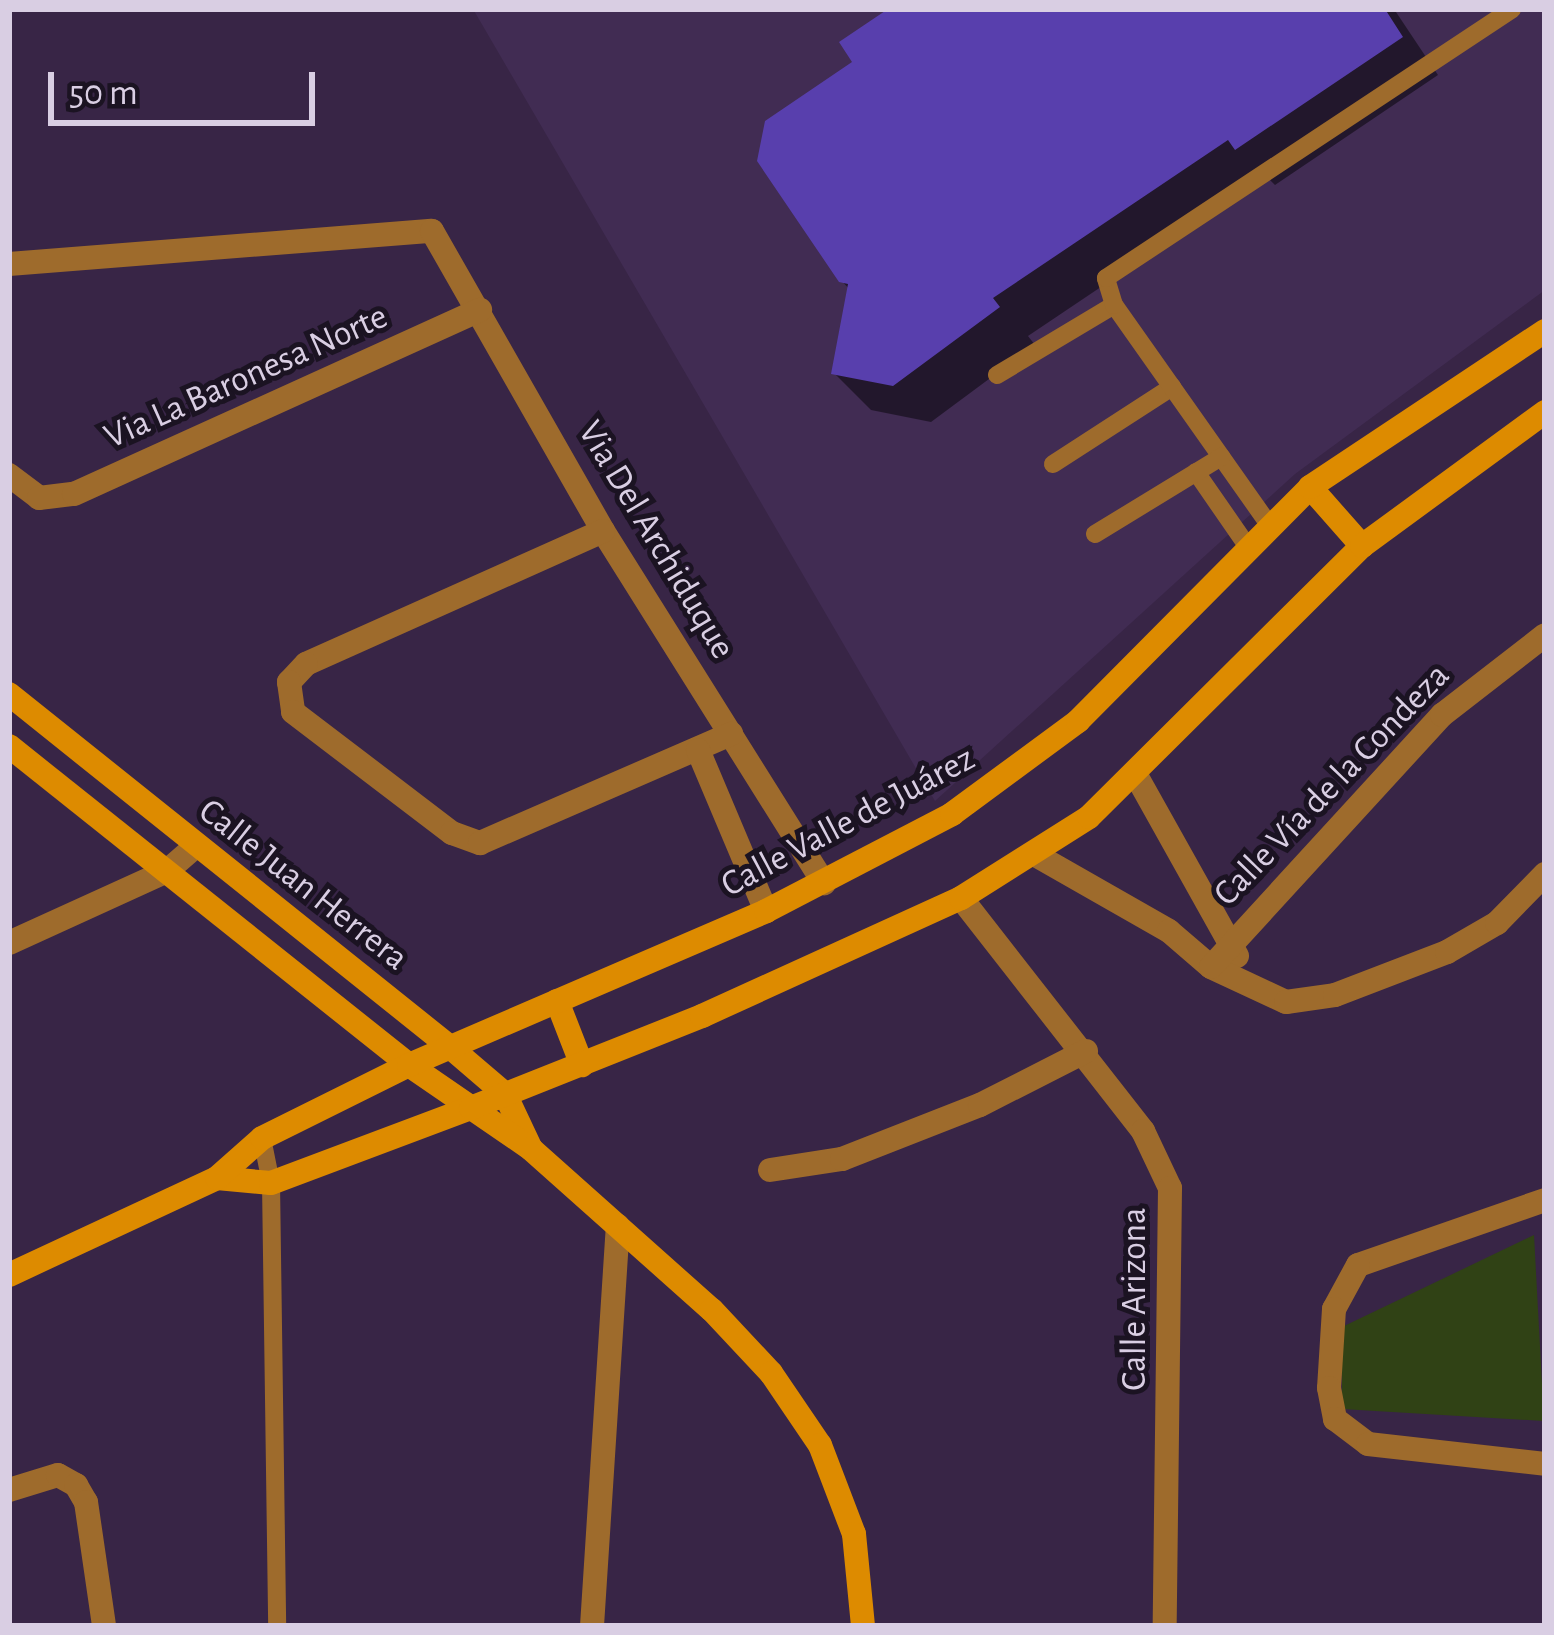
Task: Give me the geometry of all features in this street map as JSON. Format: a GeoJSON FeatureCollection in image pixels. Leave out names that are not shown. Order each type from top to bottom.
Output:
{"type":"FeatureCollection","features":[{"type":"Feature","properties":{"kind":"street","name":"Via Del Archiduque"},"geometry":{"type":"LineString","coordinates":[[9,264],[432,231],[603,531],[824,884]]}},
{"type":"Feature","properties":{"kind":"street","name":"Via La Baronesa Norte"},"geometry":{"type":"LineString","coordinates":[[9,475],[39,498],[74,494],[480,310]]}},
{"type":"Feature","properties":{"kind":"street","name":"Calle Valle de Juárez"},"geometry":{"type":"LineString","coordinates":[[217,1178],[262,1138],[409,1065],[766,911],[952,814],[1078,722],[1310,487],[1545,332]]}},
{"type":"Feature","properties":{"kind":"street"},"geometry":{"type":"LineString","coordinates":[[9,1275],[217,1178],[271,1183],[582,1065],[961,898],[1034,854],[1136,777],[1361,546],[1545,412]]}},
{"type":"Feature","properties":{"kind":"street"},"geometry":{"type":"LineString","coordinates":[[1310,487],[1361,546]]}},
{"type":"Feature","properties":{"kind":"street"},"geometry":{"type":"LineString","coordinates":[[603,531],[306,664],[287,692],[301,719],[452,833],[481,843],[731,734]]}},
{"type":"Feature","properties":{"kind":"street","name":"Calle Vía de la Condeza"},"geometry":{"type":"LineString","coordinates":[[1211,967],[1442,715],[1545,635]]}},
{"type":"Feature","properties":{"kind":"street","name":"Calle Juan Herrera"},"geometry":{"type":"LineString","coordinates":[[9,694],[505,1094],[531,1149]]}},
{"type":"Feature","properties":{"kind":"street","name":"Calle Juan Herrera"},"geometry":{"type":"LineString","coordinates":[[9,746],[409,1065],[531,1149],[712,1310],[801,1412],[854,1534],[863,1626]]}},
{"type":"Feature","properties":{"kind":"street"},"geometry":{"type":"LineString","coordinates":[[698,749],[766,911]]}},
{"type":"Feature","properties":{"kind":"street","name":"Calle Vía de la Condeza"},"geometry":{"type":"LineString","coordinates":[[1136,777],[1232,944],[1247,980]]}},
{"type":"Feature","properties":{"kind":"street"},"geometry":{"type":"LineString","coordinates":[[9,943],[167,871],[195,848]]}},
{"type":"Feature","properties":{"kind":"street"},"geometry":{"type":"LineString","coordinates":[[1034,854],[1169,931],[1211,967],[1286,1002],[1335,995],[1474,938],[1545,874]]}},
{"type":"Feature","properties":{"kind":"street","name":"Calle Arizona"},"geometry":{"type":"LineString","coordinates":[[961,898],[1086,1051],[1162,1162],[1175,1212],[1165,1626]]}},
{"type":"Feature","properties":{"kind":"street"},"geometry":{"type":"LineString","coordinates":[[557,1001],[582,1065]]}},
{"type":"Feature","properties":{"kind":"street"},"geometry":{"type":"LineString","coordinates":[[770,1170],[842,1159],[980,1106],[1086,1051]]}},
{"type":"Feature","properties":{"kind":"street"},"geometry":{"type":"LineString","coordinates":[[1545,1200],[1358,1265],[1334,1309],[1329,1388],[1335,1419],[1368,1444],[1545,1464]]}},
{"type":"Feature","properties":{"kind":"street"},"geometry":{"type":"LineString","coordinates":[[592,1626],[618,1226]]}},
{"type":"Feature","properties":{"kind":"street"},"geometry":{"type":"LineString","coordinates":[[9,1490],[58,1475],[76,1485],[86,1502],[104,1626]]}},
{"type":"Feature","properties":{"kind":"lane"},"geometry":{"type":"LineString","coordinates":[[1270,526],[1114,305],[1106,278],[1114,268],[1512,9]]}},
{"type":"Feature","properties":{"kind":"lane"},"geometry":{"type":"LineString","coordinates":[[997,375],[1114,305]]}},
{"type":"Feature","properties":{"kind":"lane"},"geometry":{"type":"LineString","coordinates":[[1053,464],[1172,388]]}},
{"type":"Feature","properties":{"kind":"lane"},"geometry":{"type":"LineString","coordinates":[[1095,534],[1221,457]]}},
{"type":"Feature","properties":{"kind":"lane"},"geometry":{"type":"LineString","coordinates":[[1196,472],[1248,547]]}},
{"type":"Feature","properties":{"kind":"lane"},"geometry":{"type":"LineString","coordinates":[[262,1138],[271,1183],[277,1626]]}},
{"type":"Feature","properties":{"kind":"shaded area"},"geometry":{"type":"Polygon","coordinates":[[[473,9],[1545,9],[1545,290],[1295,474],[935,801],[473,9]]]}},
{"type":"Feature","properties":{"kind":"green space"},"geometry":{"type":"Polygon","coordinates":[[[1534,1235],[1544,1421],[1342,1409],[1342,1327],[1534,1235]]]}},
{"type":"Feature","properties":{"kind":"building"},"geometry":{"type":"Polygon","coordinates":[[[888,9],[1385,9],[1403,37],[1235,150],[1228,140],[993,298],[1000,307],[893,386],[831,374],[848,284],[839,282],[757,161],[765,121],[852,62],[839,42],[888,9]]]}}]}
